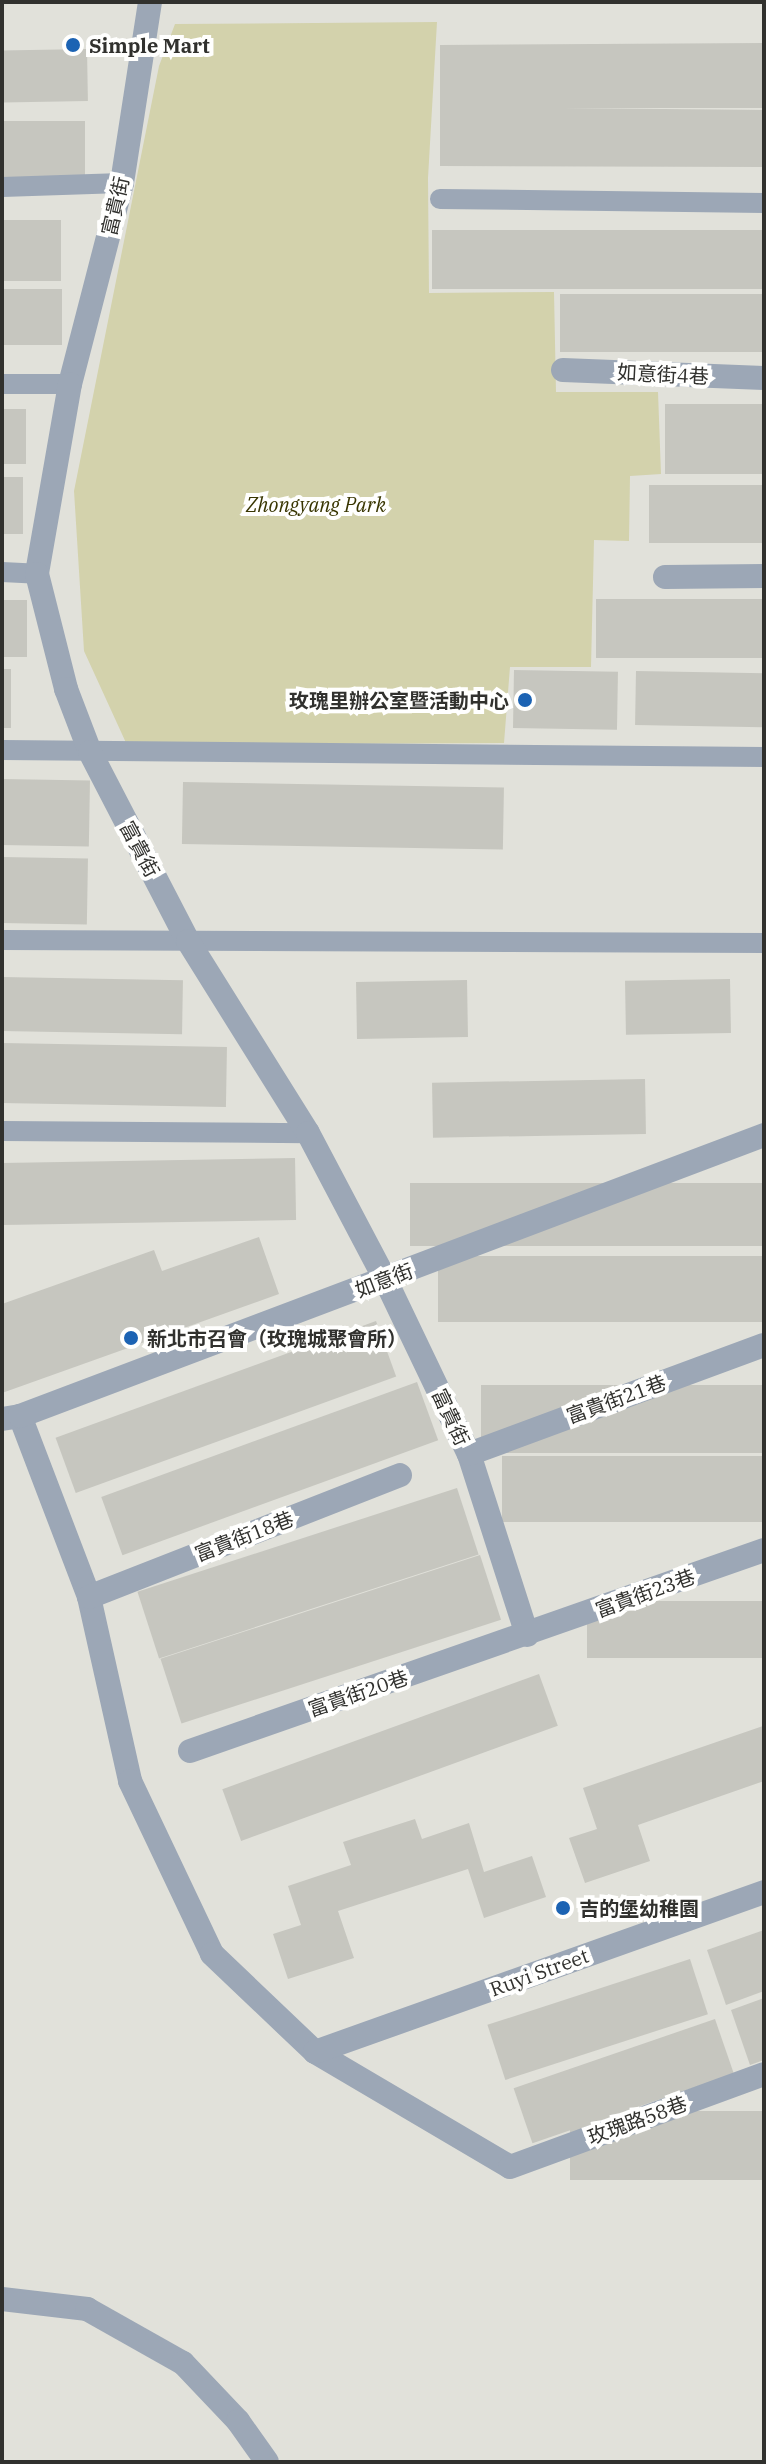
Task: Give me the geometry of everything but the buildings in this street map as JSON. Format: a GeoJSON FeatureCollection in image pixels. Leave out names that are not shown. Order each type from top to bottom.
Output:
{"type":"FeatureCollection","features":[{"type":"Feature","properties":{"kind":"street","name":"富貴街"},"geometry":{"type":"LineString","coordinates":[[150,2],[122,183],[70,384],[37,574],[66,689],[90,752],[188,941],[308,1133],[385,1279],[469,1454],[527,1635]]}},
{"type":"Feature","properties":{"kind":"street","name":"如意街4巷"},"geometry":{"type":"LineString","coordinates":[[563,370],[764,378]]}},
{"type":"Feature","properties":{"kind":"street"},"geometry":{"type":"LineString","coordinates":[[665,577],[764,576]]}},
{"type":"Feature","properties":{"kind":"street","name":"如意街"},"geometry":{"type":"LineString","coordinates":[[11,1418],[764,1135]]}},
{"type":"Feature","properties":{"kind":"street","name":"富貴街21巷"},"geometry":{"type":"LineString","coordinates":[[469,1454],[764,1345]]}},
{"type":"Feature","properties":{"kind":"street"},"geometry":{"type":"LineString","coordinates":[[11,1418],[89,1597],[130,1781],[212,1954],[315,2052]]}},
{"type":"Feature","properties":{"kind":"street","name":"富貴街18巷"},"geometry":{"type":"LineString","coordinates":[[89,1597],[400,1475]]}},
{"type":"Feature","properties":{"kind":"street","name":"富貴街23巷"},"geometry":{"type":"LineString","coordinates":[[527,1635],[764,1550]]}},
{"type":"Feature","properties":{"kind":"street","name":"富貴街20巷"},"geometry":{"type":"LineString","coordinates":[[190,1751],[527,1635]]}},
{"type":"Feature","properties":{"kind":"street","name":"Ruyi Street"},"geometry":{"type":"LineString","coordinates":[[315,2052],[764,1892]]}},
{"type":"Feature","properties":{"kind":"street","name":"玫瑰路58巷"},"geometry":{"type":"LineString","coordinates":[[315,2052],[510,2167],[764,2074]]}},
{"type":"Feature","properties":{"kind":"street"},"geometry":{"type":"LineString","coordinates":[[2,2299],[87,2309],[183,2363],[238,2421],[267,2462]]}},
{"type":"Feature","properties":{"kind":"lane"},"geometry":{"type":"LineString","coordinates":[[2,187],[122,183]]}},
{"type":"Feature","properties":{"kind":"lane"},"geometry":{"type":"LineString","coordinates":[[440,199],[764,203]]}},
{"type":"Feature","properties":{"kind":"lane"},"geometry":{"type":"LineString","coordinates":[[2,384],[70,384]]}},
{"type":"Feature","properties":{"kind":"lane"},"geometry":{"type":"LineString","coordinates":[[2,572],[37,574]]}},
{"type":"Feature","properties":{"kind":"lane"},"geometry":{"type":"LineString","coordinates":[[2,750],[764,757]]}},
{"type":"Feature","properties":{"kind":"lane"},"geometry":{"type":"LineString","coordinates":[[2,940],[764,943]]}},
{"type":"Feature","properties":{"kind":"lane"},"geometry":{"type":"LineString","coordinates":[[2,1131],[308,1133]]}},
{"type":"Feature","properties":{"kind":"green space","name":"Zhongyang Park"},"geometry":{"type":"Polygon","coordinates":[[[437,22],[428,178],[429,293],[554,292],[556,392],[658,392],[661,474],[630,476],[629,541],[594,540],[591,667],[510,667],[504,743],[127,745],[84,651],[74,491],[159,66],[175,24],[437,22]]]}},
{"type":"Feature","properties":{"kind":"place","name":"Simple Mart"},"geometry":{"type":"Point","coordinates":[73,45]}},
{"type":"Feature","properties":{"kind":"place","name":"玫瑰里辦公室暨活動中心"},"geometry":{"type":"Point","coordinates":[525,700]}},
{"type":"Feature","properties":{"kind":"place","name":"新北市召會（玫瑰城聚會所）"},"geometry":{"type":"Point","coordinates":[131,1338]}},
{"type":"Feature","properties":{"kind":"place","name":"吉的堡幼稚園"},"geometry":{"type":"Point","coordinates":[563,1908]}}]}
